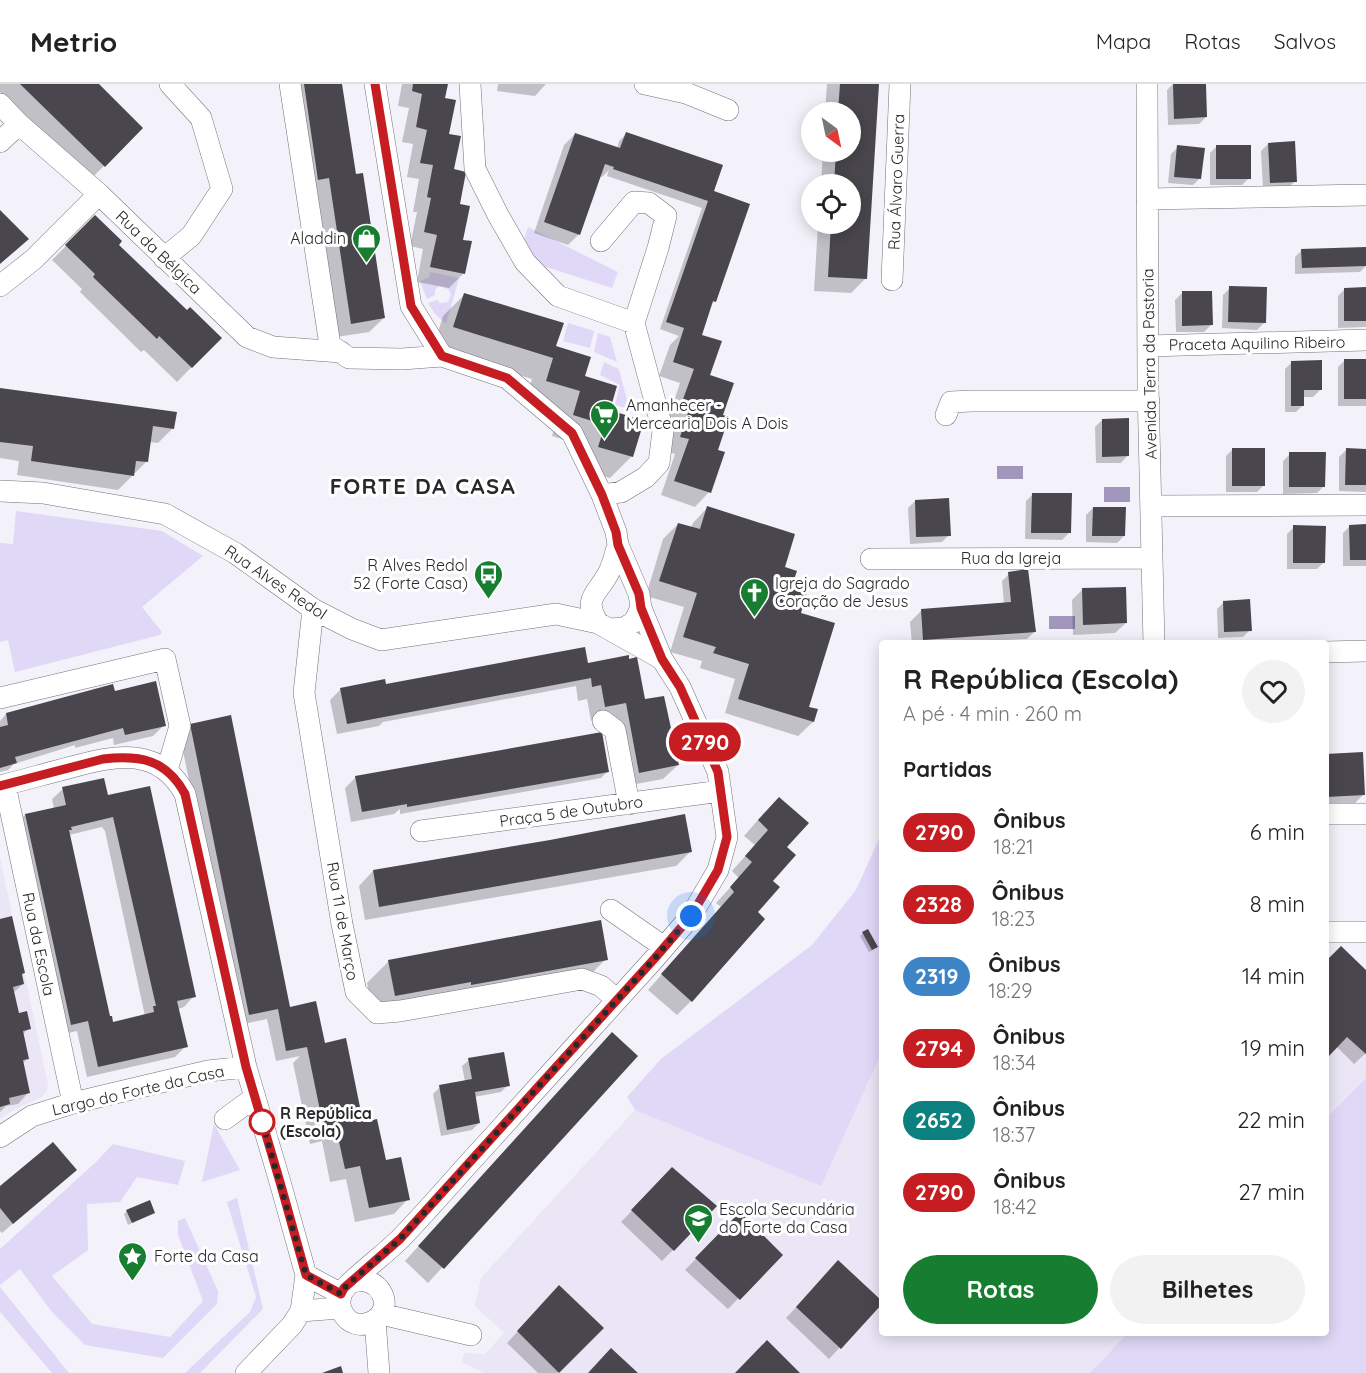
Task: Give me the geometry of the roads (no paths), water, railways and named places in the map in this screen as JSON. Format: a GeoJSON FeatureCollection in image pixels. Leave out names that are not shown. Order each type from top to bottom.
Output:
{"type":"FeatureCollection","features":[{"type":"Feature","properties":{"kind":"street"},"geometry":{"type":"LineString","coordinates":[[164,258],[191,236],[222,189],[201,118],[170,84]]}},
{"type":"Feature","properties":{"kind":"street"},"geometry":{"type":"LineString","coordinates":[[290,84],[330,345],[341,352]]}},
{"type":"Feature","properties":{"kind":"street"},"geometry":{"type":"LineString","coordinates":[[375,84],[411,306],[442,356],[507,378],[572,433],[602,495],[616,532],[618,545],[662,659],[680,687],[718,772],[727,837],[718,870],[691,916],[400,1239],[343,1295],[343,1314],[354,1323],[378,1368]]}},
{"type":"Feature","properties":{"kind":"street"},"geometry":{"type":"LineString","coordinates":[[471,84],[476,168],[498,215],[525,262],[558,296],[634,323]]}},
{"type":"Feature","properties":{"kind":"street"},"geometry":{"type":"LineString","coordinates":[[645,84],[686,93],[728,110]]}},
{"type":"Feature","properties":{"kind":"street","name":"Rua Álvaro Guerra"},"geometry":{"type":"LineString","coordinates":[[892,280],[900,84]]}},
{"type":"Feature","properties":{"kind":"street","name":"Avenida Terra da Pastoria"},"geometry":{"type":"LineString","coordinates":[[1147,84],[1148,346],[1154,640]]}},
{"type":"Feature","properties":{"kind":"street","name":"Rua da Bélgica"},"geometry":{"type":"LineString","coordinates":[[0,104],[19,124],[99,194],[247,337],[273,347],[341,352],[349,358],[402,359],[442,356]]}},
{"type":"Feature","properties":{"kind":"street"},"geometry":{"type":"LineString","coordinates":[[0,142],[19,124]]}},
{"type":"Feature","properties":{"kind":"street"},"geometry":{"type":"LineString","coordinates":[[0,286],[34,260],[99,194]]}},
{"type":"Feature","properties":{"kind":"street"},"geometry":{"type":"LineString","coordinates":[[1147,199],[1366,195]]}},
{"type":"Feature","properties":{"kind":"street"},"geometry":{"type":"LineString","coordinates":[[602,241],[634,202],[649,203],[666,216],[634,323],[663,431],[659,463],[646,477],[621,492],[602,495]]}},
{"type":"Feature","properties":{"kind":"street","name":"Praceta Aquilino Ribeiro"},"geometry":{"type":"LineString","coordinates":[[1148,346],[1366,340]]}},
{"type":"Feature","properties":{"kind":"street"},"geometry":{"type":"LineString","coordinates":[[946,415],[951,402],[1149,401]]}},
{"type":"Feature","properties":{"kind":"street","name":"Rua Alves Redol"},"geometry":{"type":"LineString","coordinates":[[0,491],[43,493],[165,514],[235,553],[313,609],[352,629],[381,640],[556,614],[604,626],[662,659]]}},
{"type":"Feature","properties":{"kind":"street"},"geometry":{"type":"LineString","coordinates":[[1151,506],[1366,505]]}},
{"type":"Feature","properties":{"kind":"street"},"geometry":{"type":"LineString","coordinates":[[596,590],[609,581],[621,579],[628,583],[640,601],[634,622],[624,628],[604,626],[592,613],[591,603],[596,590],[609,573],[618,545]]}},
{"type":"Feature","properties":{"kind":"street","name":"Rua da Igreja"},"geometry":{"type":"LineString","coordinates":[[871,559],[1152,558]]}},
{"type":"Feature","properties":{"kind":"street","name":"Rua Alves Redol"},"geometry":{"type":"LineString","coordinates":[[556,614],[596,590]]}},
{"type":"Feature","properties":{"kind":"street","name":"Rua 11 de Março"},"geometry":{"type":"LineString","coordinates":[[313,609],[304,693],[342,924],[356,992],[377,1013],[582,979],[601,986],[617,1000]]}},
{"type":"Feature","properties":{"kind":"street"},"geometry":{"type":"LineString","coordinates":[[1329,652],[1366,651]]}},
{"type":"Feature","properties":{"kind":"street"},"geometry":{"type":"LineString","coordinates":[[0,698],[165,659],[180,726],[167,770]]}},
{"type":"Feature","properties":{"kind":"street"},"geometry":{"type":"LineString","coordinates":[[603,721],[615,730],[629,804]]}},
{"type":"Feature","properties":{"kind":"street"},"geometry":{"type":"LineString","coordinates":[[3,785],[103,759],[138,757],[167,770],[178,780],[185,794],[246,1067]]}},
{"type":"Feature","properties":{"kind":"street","name":"Rua da Escola"},"geometry":{"type":"LineString","coordinates":[[3,785],[73,1103]]}},
{"type":"Feature","properties":{"kind":"street","name":"Praça 5 de Outubro"},"geometry":{"type":"LineString","coordinates":[[421,831],[721,791]]}},
{"type":"Feature","properties":{"kind":"street"},"geometry":{"type":"LineString","coordinates":[[1329,814],[1366,814]]}},
{"type":"Feature","properties":{"kind":"street"},"geometry":{"type":"LineString","coordinates":[[611,910],[664,947]]}},
{"type":"Feature","properties":{"kind":"street"},"geometry":{"type":"LineString","coordinates":[[1329,932],[1366,932]]}},
{"type":"Feature","properties":{"kind":"street","name":"Largo do Forte da Casa"},"geometry":{"type":"LineString","coordinates":[[0,1137],[32,1116],[73,1103],[208,1071],[246,1067],[306,1275],[301,1311],[292,1325],[246,1373]]}},
{"type":"Feature","properties":{"kind":"street"},"geometry":{"type":"LineString","coordinates":[[225,1119],[255,1097]]}},
{"type":"Feature","properties":{"kind":"street"},"geometry":{"type":"LineString","coordinates":[[380,1290],[400,1239]]}},
{"type":"Feature","properties":{"kind":"street"},"geometry":{"type":"LineString","coordinates":[[306,1275],[343,1295]]}},
{"type":"Feature","properties":{"kind":"street"},"geometry":{"type":"LineString","coordinates":[[301,1311],[343,1295],[363,1280],[369,1281],[380,1290],[384,1301],[378,1317],[378,1368]]}},
{"type":"Feature","properties":{"kind":"street"},"geometry":{"type":"LineString","coordinates":[[354,1323],[361,1325],[378,1317],[471,1335]]}},
{"type":"Feature","properties":{"kind":"place","name":"Aladdin"},"geometry":{"type":"Point","coordinates":[367,264]}},
{"type":"Feature","properties":{"kind":"place","name":"Amanhecer - Mercearia Dois A Dois"},"geometry":{"type":"Point","coordinates":[605,440]}},
{"type":"Feature","properties":{"kind":"place","name":"R Alves Redol 52 (Forte Casa)"},"geometry":{"type":"Point","coordinates":[489,600]}},
{"type":"Feature","properties":{"kind":"place","name":"Igreja do Sagrado Coração de Jesus"},"geometry":{"type":"Point","coordinates":[754,618]}},
{"type":"Feature","properties":{"kind":"place","name":"R República (Escola)"},"geometry":{"type":"Point","coordinates":[262,1122]}},
{"type":"Feature","properties":{"kind":"place","name":"Escola Secundária do Forte da Casa"},"geometry":{"type":"Point","coordinates":[698,1244]}},
{"type":"Feature","properties":{"kind":"place","name":"Forte da Casa"},"geometry":{"type":"Point","coordinates":[133,1282]}},
{"type":"Feature","properties":{"kind":"district","name":"FORTE DA CASA"},"geometry":{"type":"Point","coordinates":[423,486]}}]}
